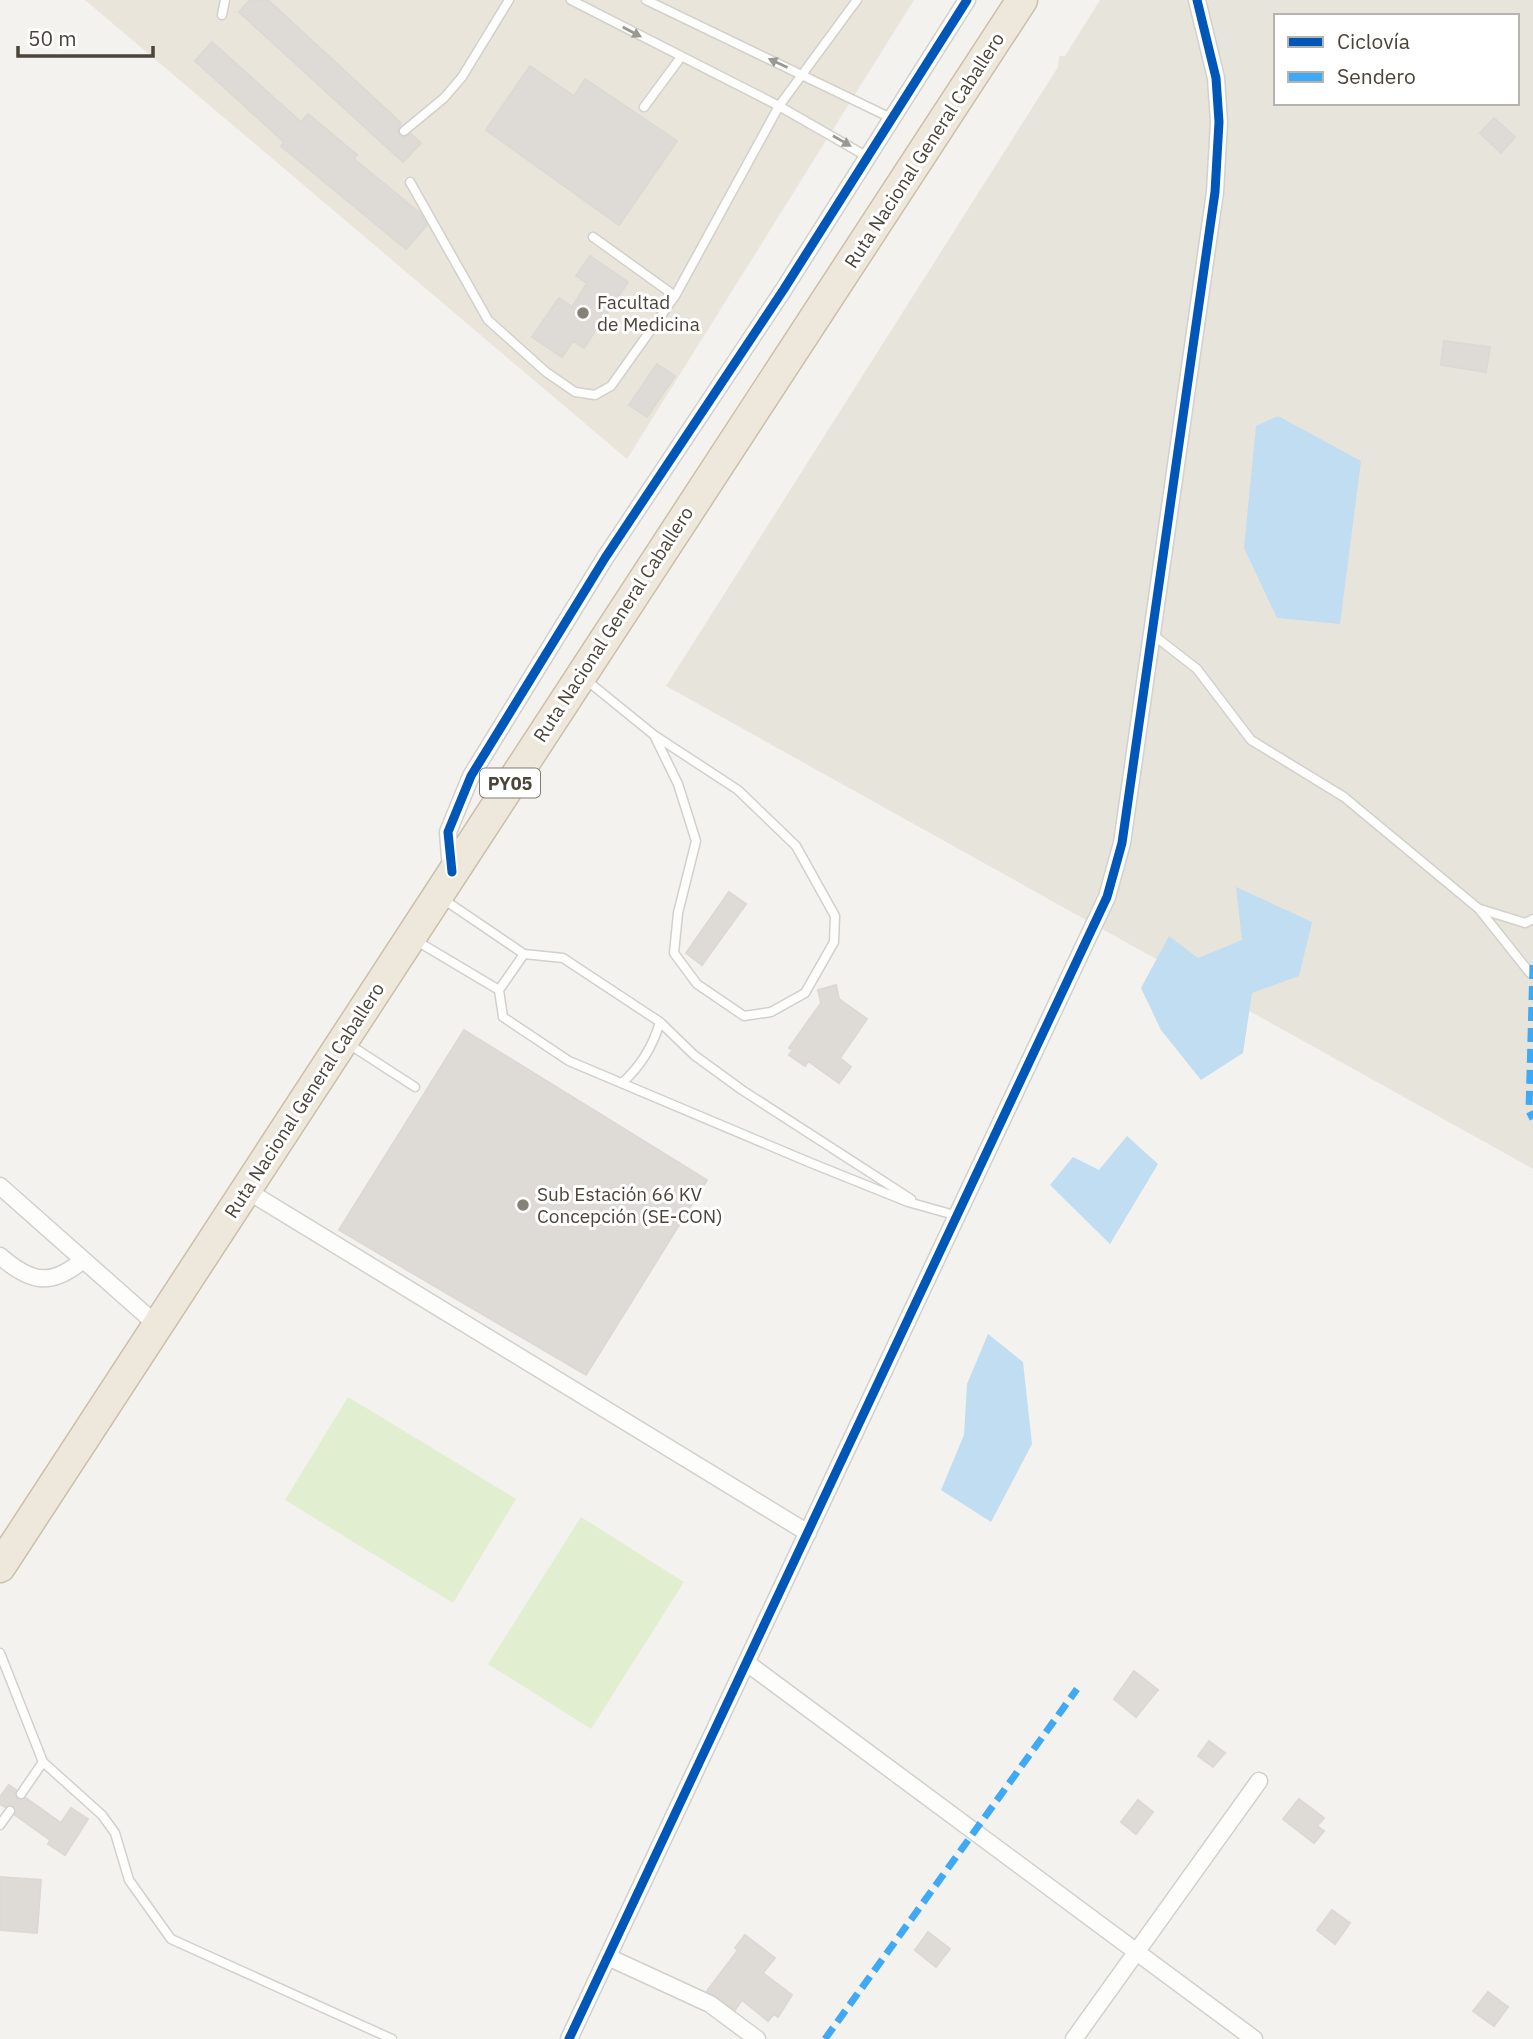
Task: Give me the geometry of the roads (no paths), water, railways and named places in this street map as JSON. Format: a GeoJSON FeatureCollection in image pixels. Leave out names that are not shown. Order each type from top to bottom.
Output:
{"type":"FeatureCollection","features":[{"type":"Feature","properties":{"kind":"highway","name":"Ruta Nacional General Caballero"},"geometry":{"type":"LineString","coordinates":[[0,1567],[1022,0]]}},
{"type":"Feature","properties":{"kind":"street"},"geometry":{"type":"LineString","coordinates":[[444,884],[448,832],[471,776],[605,558],[784,289],[967,0]]}},
{"type":"Feature","properties":{"kind":"street"},"geometry":{"type":"LineString","coordinates":[[569,2039],[1107,897],[1122,843],[1216,192],[1219,122],[1216,78],[1197,0]]}},
{"type":"Feature","properties":{"kind":"street"},"geometry":{"type":"LineString","coordinates":[[0,1186],[158,1325]]}},
{"type":"Feature","properties":{"kind":"street"},"geometry":{"type":"LineString","coordinates":[[246,1190],[808,1533]]}},
{"type":"Feature","properties":{"kind":"street"},"geometry":{"type":"LineString","coordinates":[[0,1256],[32,1278],[52,1280],[69,1272],[83,1259]]}},
{"type":"Feature","properties":{"kind":"street"},"geometry":{"type":"LineString","coordinates":[[747,1662],[1254,2039]]}},
{"type":"Feature","properties":{"kind":"street"},"geometry":{"type":"LineString","coordinates":[[1074,2039],[1259,1781]]}},
{"type":"Feature","properties":{"kind":"street"},"geometry":{"type":"LineString","coordinates":[[608,1957],[710,2004],[757,2039]]}},
{"type":"Feature","properties":{"kind":"lane"},"geometry":{"type":"LineString","coordinates":[[222,15],[225,0]]}},
{"type":"Feature","properties":{"kind":"lane"},"geometry":{"type":"LineString","coordinates":[[404,131],[444,98],[462,77],[509,0]]}},
{"type":"Feature","properties":{"kind":"lane"},"geometry":{"type":"LineString","coordinates":[[571,0],[779,106],[866,156]]}},
{"type":"Feature","properties":{"kind":"lane"},"geometry":{"type":"LineString","coordinates":[[646,0],[891,118]]}},
{"type":"Feature","properties":{"kind":"lane"},"geometry":{"type":"LineString","coordinates":[[410,182],[488,320],[546,372],[575,392],[595,395],[611,386],[675,296],[779,106],[857,0]]}},
{"type":"Feature","properties":{"kind":"lane"},"geometry":{"type":"LineString","coordinates":[[644,107],[681,57]]}},
{"type":"Feature","properties":{"kind":"lane"},"geometry":{"type":"LineString","coordinates":[[593,237],[675,296]]}},
{"type":"Feature","properties":{"kind":"lane"},"geometry":{"type":"LineString","coordinates":[[1152,634],[1197,669],[1251,740],[1344,797],[1479,909],[1530,973]]}},
{"type":"Feature","properties":{"kind":"lane"},"geometry":{"type":"LineString","coordinates":[[580,675],[654,735],[738,790],[796,846],[835,916],[834,942],[805,993],[771,1012],[744,1016],[697,984],[674,953],[678,913],[696,841],[678,784],[654,735]]}},
{"type":"Feature","properties":{"kind":"lane"},"geometry":{"type":"LineString","coordinates":[[444,884],[524,954],[563,958],[660,1021],[694,1055],[742,1090],[919,1205]]}},
{"type":"Feature","properties":{"kind":"lane"},"geometry":{"type":"LineString","coordinates":[[1479,909],[1525,923],[1533,919]]}},
{"type":"Feature","properties":{"kind":"lane"},"geometry":{"type":"LineString","coordinates":[[410,937],[499,990]]}},
{"type":"Feature","properties":{"kind":"lane"},"geometry":{"type":"LineString","coordinates":[[524,954],[499,990],[503,1017],[569,1061],[811,1163],[919,1205],[958,1216]]}},
{"type":"Feature","properties":{"kind":"lane"},"geometry":{"type":"LineString","coordinates":[[622,1083],[636,1070],[654,1040],[660,1021]]}},
{"type":"Feature","properties":{"kind":"lane"},"geometry":{"type":"LineString","coordinates":[[342,1040],[415,1087]]}},
{"type":"Feature","properties":{"kind":"lane"},"geometry":{"type":"LineString","coordinates":[[0,1653],[43,1762],[115,1833],[129,1880],[170,1939],[393,2039]]}},
{"type":"Feature","properties":{"kind":"lane"},"geometry":{"type":"LineString","coordinates":[[21,1794],[43,1762]]}},
{"type":"Feature","properties":{"kind":"lane"},"geometry":{"type":"LineString","coordinates":[[0,1825],[10,1811]]}},
{"type":"Feature","properties":{"kind":"water"},"geometry":{"type":"Polygon","coordinates":[[[1278,416],[1361,461],[1340,624],[1277,618],[1244,548],[1256,426],[1278,416]]]}},
{"type":"Feature","properties":{"kind":"water"},"geometry":{"type":"Polygon","coordinates":[[[1236,887],[1312,922],[1299,976],[1252,993],[1243,1053],[1201,1080],[1161,1030],[1141,988],[1169,936],[1198,958],[1242,940],[1236,887]]]}},
{"type":"Feature","properties":{"kind":"water"},"geometry":{"type":"Polygon","coordinates":[[[1127,1136],[1158,1164],[1110,1244],[1050,1185],[1073,1157],[1099,1170],[1127,1136]]]}},
{"type":"Feature","properties":{"kind":"water"},"geometry":{"type":"Polygon","coordinates":[[[988,1334],[1023,1362],[1032,1444],[991,1522],[941,1490],[964,1435],[967,1384],[988,1334]]]}},
{"type":"Feature","properties":{"kind":"place","name":"Facultad de Medicina"},"geometry":{"type":"Point","coordinates":[583,313]}},
{"type":"Feature","properties":{"kind":"place","name":"Sub Estación 66 KV Concepción (SE-CON)"},"geometry":{"type":"Point","coordinates":[523,1205]}}]}
